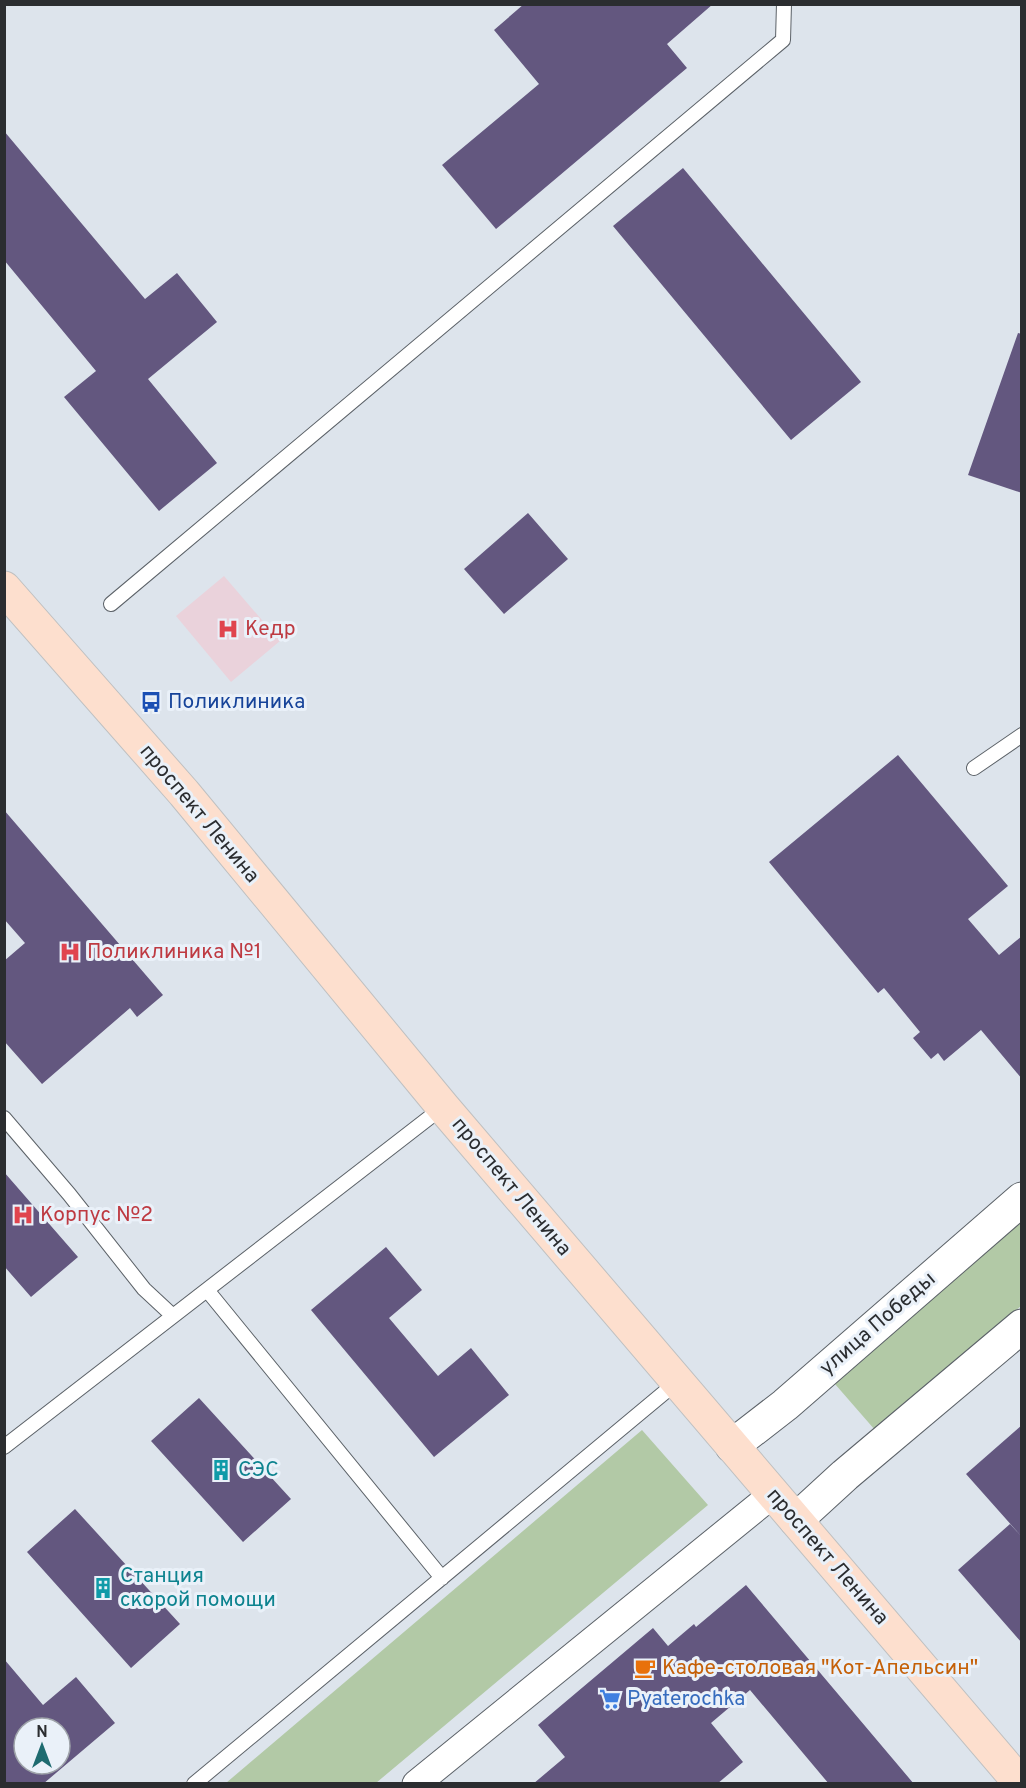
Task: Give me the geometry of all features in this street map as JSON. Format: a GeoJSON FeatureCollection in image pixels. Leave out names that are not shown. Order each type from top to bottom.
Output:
{"type":"FeatureCollection","features":[{"type":"Feature","properties":{"kind":"main road","name":"проспект Ленина"},"geometry":{"type":"LineString","coordinates":[[4,588],[184,793],[443,1107],[1021,1784]]}},
{"type":"Feature","properties":{"kind":"street","name":"улица Победы"},"geometry":{"type":"LineString","coordinates":[[732,1446],[785,1405],[1022,1199]]}},
{"type":"Feature","properties":{"kind":"street"},"geometry":{"type":"LineString","coordinates":[[796,1520],[845,1475],[1022,1326]]}},
{"type":"Feature","properties":{"kind":"street"},"geometry":{"type":"LineString","coordinates":[[416,1784],[773,1494]]}},
{"type":"Feature","properties":{"kind":"lane"},"geometry":{"type":"LineString","coordinates":[[111,604],[783,40],[784,4]]}},
{"type":"Feature","properties":{"kind":"lane"},"geometry":{"type":"LineString","coordinates":[[974,768],[1022,735]]}},
{"type":"Feature","properties":{"kind":"lane"},"geometry":{"type":"LineString","coordinates":[[4,1447],[443,1107]]}},
{"type":"Feature","properties":{"kind":"lane"},"geometry":{"type":"LineString","coordinates":[[4,1118],[69,1194],[144,1289],[173,1316]]}},
{"type":"Feature","properties":{"kind":"lane"},"geometry":{"type":"LineString","coordinates":[[207,1290],[442,1578]]}},
{"type":"Feature","properties":{"kind":"lane"},"geometry":{"type":"LineString","coordinates":[[194,1784],[678,1382]]}},
{"type":"Feature","properties":{"kind":"shaded area","name":"Кедр"},"geometry":{"type":"Polygon","coordinates":[[[224,576],[280,641],[231,682],[176,616],[224,576]]]}},
{"type":"Feature","properties":{"kind":"green space"},"geometry":{"type":"Polygon","coordinates":[[[1021,1213],[1021,1306],[875,1430],[828,1376],[1021,1213]]]}},
{"type":"Feature","properties":{"kind":"green space"},"geometry":{"type":"Polygon","coordinates":[[[642,1430],[708,1505],[376,1783],[226,1783],[642,1430]]]}},
{"type":"Feature","properties":{"kind":"building"},"geometry":{"type":"Polygon","coordinates":[[[524,4],[713,4],[667,44],[687,68],[496,229],[442,165],[539,84],[494,30],[524,4]]]}},
{"type":"Feature","properties":{"kind":"building"},"geometry":{"type":"Polygon","coordinates":[[[4,131],[145,299],[177,273],[217,322],[148,379],[217,463],[159,511],[64,397],[96,371],[4,260],[4,131]]]}},
{"type":"Feature","properties":{"kind":"building"},"geometry":{"type":"Polygon","coordinates":[[[683,168],[861,382],[791,440],[613,226],[683,168]]]}},
{"type":"Feature","properties":{"kind":"building"},"geometry":{"type":"Polygon","coordinates":[[[1018,333],[1022,334],[1022,493],[968,475],[1018,333]]]}},
{"type":"Feature","properties":{"kind":"building"},"geometry":{"type":"Polygon","coordinates":[[[528,513],[568,559],[504,614],[464,569],[528,513]]]}},
{"type":"Feature","properties":{"kind":"building"},"geometry":{"type":"Polygon","coordinates":[[[898,755],[1008,886],[968,919],[999,955],[1022,936],[1022,1079],[981,1030],[944,1061],[938,1053],[931,1059],[913,1038],[920,1032],[884,988],[878,993],[769,862],[898,755]]]}},
{"type":"Feature","properties":{"kind":"building","name":"Поликлиника №1"},"geometry":{"type":"Polygon","coordinates":[[[4,810],[163,995],[137,1017],[130,1008],[42,1084],[4,1041],[4,961],[25,943],[4,919],[4,810]]]}},
{"type":"Feature","properties":{"kind":"building","name":"Корпус №2"},"geometry":{"type":"Polygon","coordinates":[[[4,1172],[78,1257],[31,1297],[4,1266],[4,1172]]]}},
{"type":"Feature","properties":{"kind":"building"},"geometry":{"type":"Polygon","coordinates":[[[386,1247],[422,1290],[389,1318],[438,1376],[471,1348],[509,1395],[434,1457],[311,1310],[386,1247]]]}},
{"type":"Feature","properties":{"kind":"building","name":"СЭС"},"geometry":{"type":"Polygon","coordinates":[[[199,1398],[291,1499],[243,1542],[151,1441],[199,1398]]]}},
{"type":"Feature","properties":{"kind":"building"},"geometry":{"type":"Polygon","coordinates":[[[1022,1425],[1022,1537],[966,1474],[1022,1425]]]}},
{"type":"Feature","properties":{"kind":"building","name":"Станция скорой помощи"},"geometry":{"type":"Polygon","coordinates":[[[75,1509],[180,1624],[131,1668],[27,1552],[75,1509]]]}},
{"type":"Feature","properties":{"kind":"building"},"geometry":{"type":"Polygon","coordinates":[[[1010,1524],[1022,1537],[1022,1643],[958,1570],[1010,1524]]]}},
{"type":"Feature","properties":{"kind":"building"},"geometry":{"type":"Polygon","coordinates":[[[746,1585],[914,1784],[829,1784],[750,1690],[711,1723],[743,1762],[717,1784],[533,1784],[565,1757],[538,1725],[653,1628],[668,1646],[694,1624],[696,1627],[746,1585]]]}},
{"type":"Feature","properties":{"kind":"building"},"geometry":{"type":"Polygon","coordinates":[[[4,1659],[43,1705],[76,1677],[115,1723],[72,1759],[72,1716],[12,1716],[12,1776],[52,1776],[43,1784],[4,1784],[4,1659]]]}},
{"type":"Feature","properties":{"kind":"place","name":"Кедр"},"geometry":{"type":"Point","coordinates":[228,629]}},
{"type":"Feature","properties":{"kind":"place","name":"Поликлиника"},"geometry":{"type":"Point","coordinates":[151,702]}},
{"type":"Feature","properties":{"kind":"place","name":"Поликлиника №1"},"geometry":{"type":"Point","coordinates":[70,952]}},
{"type":"Feature","properties":{"kind":"place","name":"Корпус №2"},"geometry":{"type":"Point","coordinates":[23,1215]}},
{"type":"Feature","properties":{"kind":"place","name":"СЭС"},"geometry":{"type":"Point","coordinates":[221,1470]}},
{"type":"Feature","properties":{"kind":"place","name":"Станция скорой помощи"},"geometry":{"type":"Point","coordinates":[103,1588]}},
{"type":"Feature","properties":{"kind":"place","name":"Кафе-столовая \"Кот-Апельсин\""},"geometry":{"type":"Point","coordinates":[645,1668]}},
{"type":"Feature","properties":{"kind":"place","name":"Pyaterochka"},"geometry":{"type":"Point","coordinates":[610,1699]}}]}
